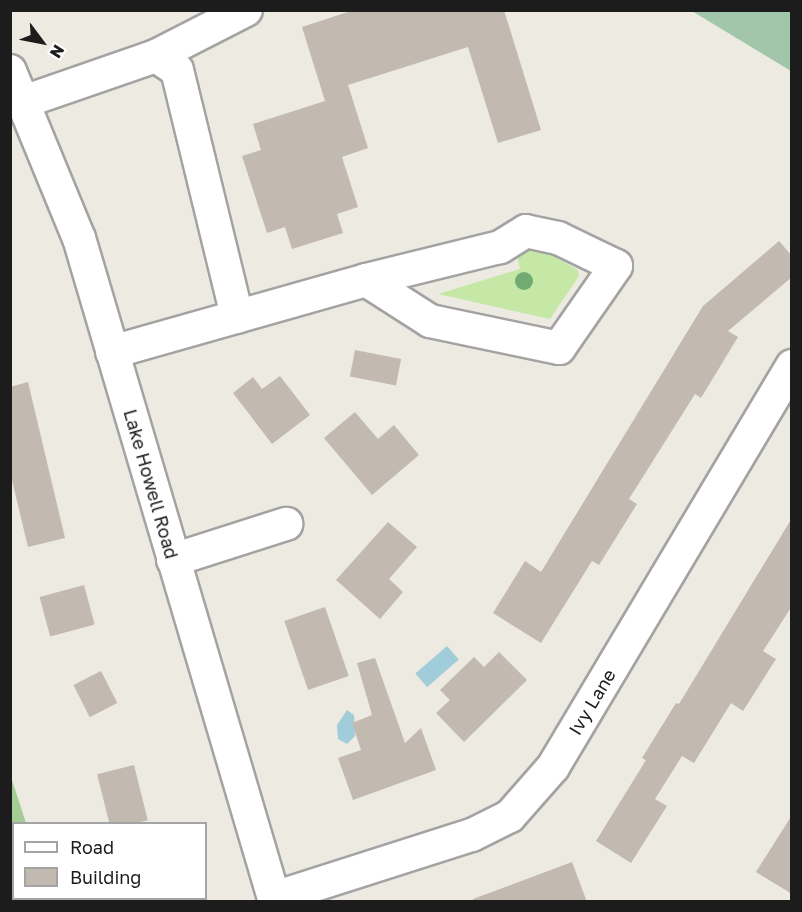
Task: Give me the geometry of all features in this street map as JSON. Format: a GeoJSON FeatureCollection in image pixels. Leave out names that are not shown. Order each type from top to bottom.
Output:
{"type":"FeatureCollection","features":[{"type":"Feature","properties":{"kind":"street"},"geometry":{"type":"LineString","coordinates":[[23,102],[156,56],[246,10]]}},
{"type":"Feature","properties":{"kind":"street"},"geometry":{"type":"LineString","coordinates":[[156,56],[177,70],[237,316]]}},
{"type":"Feature","properties":{"kind":"street","name":"Lake Howell Road"},"geometry":{"type":"LineString","coordinates":[[10,71],[79,238],[275,900]]}},
{"type":"Feature","properties":{"kind":"street"},"geometry":{"type":"LineString","coordinates":[[112,352],[366,280],[500,247],[526,231],[558,238],[616,266],[560,348],[430,321],[366,280]]}},
{"type":"Feature","properties":{"kind":"street","name":"Ivy Lane"},"geometry":{"type":"LineString","coordinates":[[275,900],[472,835],[510,816],[553,767],[792,366]]}},
{"type":"Feature","properties":{"kind":"street"},"geometry":{"type":"LineString","coordinates":[[173,560],[286,524]]}},
{"type":"Feature","properties":{"kind":"green space"},"geometry":{"type":"Polygon","coordinates":[[[692,11],[791,11],[791,71],[692,11]]]}},
{"type":"Feature","properties":{"kind":"green space"},"geometry":{"type":"Polygon","coordinates":[[[529,242],[578,270],[579,276],[550,319],[438,294],[520,269],[515,246],[529,242]]]}},
{"type":"Feature","properties":{"kind":"green space"},"geometry":{"type":"Polygon","coordinates":[[[10,774],[26,822],[12,822],[12,900],[50,901],[11,901],[10,774]]]}},
{"type":"Feature","properties":{"kind":"water"},"geometry":{"type":"Polygon","coordinates":[[[447,646],[459,660],[427,687],[415,674],[447,646]]]}},
{"type":"Feature","properties":{"kind":"water"},"geometry":{"type":"Polygon","coordinates":[[[347,710],[354,715],[355,736],[347,744],[338,739],[337,725],[347,710]]]}},
{"type":"Feature","properties":{"kind":"building"},"geometry":{"type":"Polygon","coordinates":[[[354,10],[504,10],[541,130],[498,143],[468,47],[348,85],[368,148],[342,157],[358,207],[337,214],[343,233],[292,249],[285,227],[267,233],[242,156],[261,150],[253,124],[325,101],[302,27],[354,10]]]}},
{"type":"Feature","properties":{"kind":"building"},"geometry":{"type":"Polygon","coordinates":[[[779,241],[792,256],[792,277],[728,331],[738,337],[701,398],[695,394],[629,499],[637,504],[599,565],[592,561],[541,643],[493,613],[525,561],[541,572],[703,306],[779,241]]]}},
{"type":"Feature","properties":{"kind":"building"},"geometry":{"type":"Polygon","coordinates":[[[355,350],[401,359],[396,385],[350,377],[355,350]]]}},
{"type":"Feature","properties":{"kind":"building"},"geometry":{"type":"Polygon","coordinates":[[[280,376],[310,415],[272,444],[233,393],[253,377],[262,389],[280,376]]]}},
{"type":"Feature","properties":{"kind":"building"},"geometry":{"type":"Polygon","coordinates":[[[28,382],[65,538],[28,547],[10,472],[10,387],[28,382]]]}},
{"type":"Feature","properties":{"kind":"building"},"geometry":{"type":"Polygon","coordinates":[[[355,412],[378,439],[394,425],[419,455],[372,495],[324,438],[355,412]]]}},
{"type":"Feature","properties":{"kind":"building"},"geometry":{"type":"Polygon","coordinates":[[[792,518],[792,606],[763,651],[776,659],[743,711],[731,703],[694,763],[682,756],[655,799],[667,806],[631,863],[596,841],[646,760],[642,758],[676,703],[679,704],[792,518]]]}},
{"type":"Feature","properties":{"kind":"building"},"geometry":{"type":"Polygon","coordinates":[[[388,522],[417,547],[389,579],[403,592],[380,619],[336,580],[388,522]]]}},
{"type":"Feature","properties":{"kind":"building"},"geometry":{"type":"Polygon","coordinates":[[[84,585],[95,625],[50,637],[40,597],[84,585]]]}},
{"type":"Feature","properties":{"kind":"building"},"geometry":{"type":"Polygon","coordinates":[[[325,607],[349,676],[308,690],[284,621],[325,607]]]}},
{"type":"Feature","properties":{"kind":"building"},"geometry":{"type":"Polygon","coordinates":[[[499,652],[527,680],[464,742],[436,713],[450,700],[440,690],[474,657],[484,667],[499,652]]]}},
{"type":"Feature","properties":{"kind":"building"},"geometry":{"type":"Polygon","coordinates":[[[375,658],[405,743],[421,728],[436,770],[353,800],[338,758],[361,750],[352,723],[372,715],[357,663],[375,658]]]}},
{"type":"Feature","properties":{"kind":"building"},"geometry":{"type":"Polygon","coordinates":[[[101,671],[117,703],[90,717],[73,685],[101,671]]]}},
{"type":"Feature","properties":{"kind":"building"},"geometry":{"type":"Polygon","coordinates":[[[134,765],[148,820],[109,822],[97,774],[134,765]]]}},
{"type":"Feature","properties":{"kind":"building"},"geometry":{"type":"Polygon","coordinates":[[[792,815],[792,894],[756,872],[792,815]]]}},
{"type":"Feature","properties":{"kind":"building"},"geometry":{"type":"Polygon","coordinates":[[[572,862],[587,902],[473,902],[473,899],[572,862]]]}}]}
